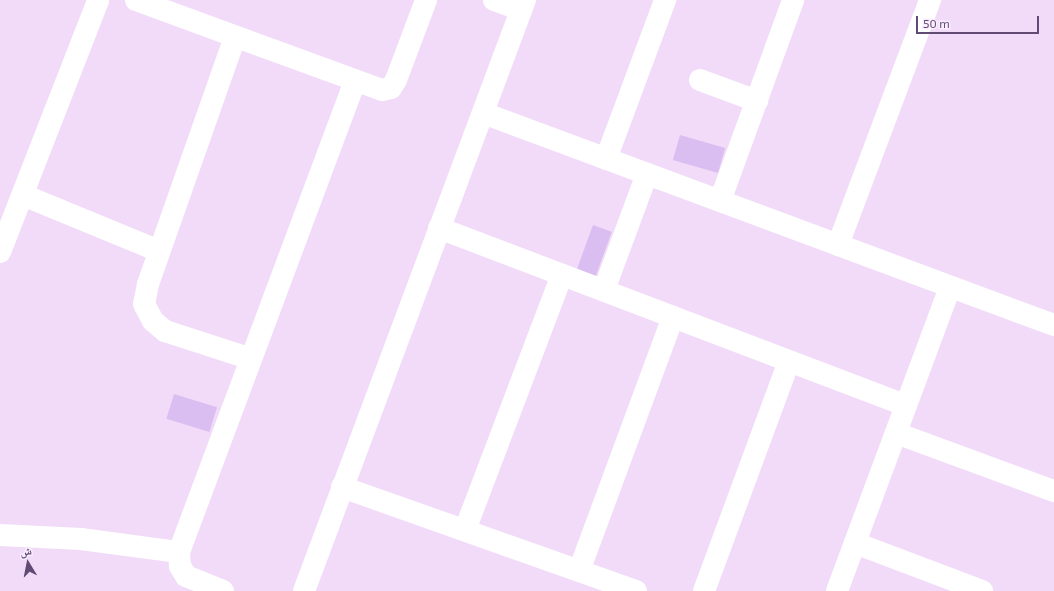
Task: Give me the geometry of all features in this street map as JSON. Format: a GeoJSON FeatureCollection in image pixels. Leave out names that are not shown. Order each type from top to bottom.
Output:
{"type":"FeatureCollection","features":[{"type":"Feature","properties":{"kind":"street"},"geometry":{"type":"LineString","coordinates":[[0,252],[98,0]]}},
{"type":"Feature","properties":{"kind":"street"},"geometry":{"type":"LineString","coordinates":[[136,0],[382,90],[391,88],[396,80],[426,0]]}},
{"type":"Feature","properties":{"kind":"street"},"geometry":{"type":"LineString","coordinates":[[304,591],[523,5],[494,0]]}},
{"type":"Feature","properties":{"kind":"street"},"geometry":{"type":"LineString","coordinates":[[606,159],[665,0]]}},
{"type":"Feature","properties":{"kind":"street"},"geometry":{"type":"LineString","coordinates":[[720,201],[794,0]]}},
{"type":"Feature","properties":{"kind":"street"},"geometry":{"type":"LineString","coordinates":[[838,245],[930,0]]}},
{"type":"Feature","properties":{"kind":"street"},"geometry":{"type":"LineString","coordinates":[[234,37],[159,251],[144,297],[144,304],[153,321],[165,331],[251,359]]}},
{"type":"Feature","properties":{"kind":"street"},"geometry":{"type":"LineString","coordinates":[[700,80],[757,101]]}},
{"type":"Feature","properties":{"kind":"street"},"geometry":{"type":"LineString","coordinates":[[223,591],[192,585],[183,573],[179,552],[355,81]]}},
{"type":"Feature","properties":{"kind":"street"},"geometry":{"type":"LineString","coordinates":[[483,113],[1054,325]]}},
{"type":"Feature","properties":{"kind":"street"},"geometry":{"type":"LineString","coordinates":[[604,290],[647,174]]}},
{"type":"Feature","properties":{"kind":"street"},"geometry":{"type":"LineString","coordinates":[[23,195],[159,251]]}},
{"type":"Feature","properties":{"kind":"street"},"geometry":{"type":"LineString","coordinates":[[440,228],[906,405]]}},
{"type":"Feature","properties":{"kind":"street"},"geometry":{"type":"LineString","coordinates":[[465,530],[562,275]]}},
{"type":"Feature","properties":{"kind":"street"},"geometry":{"type":"LineString","coordinates":[[837,591],[950,286]]}},
{"type":"Feature","properties":{"kind":"street"},"geometry":{"type":"LineString","coordinates":[[579,571],[673,317]]}},
{"type":"Feature","properties":{"kind":"street"},"geometry":{"type":"LineString","coordinates":[[704,591],[789,361]]}},
{"type":"Feature","properties":{"kind":"street"},"geometry":{"type":"LineString","coordinates":[[896,433],[1054,491]]}},
{"type":"Feature","properties":{"kind":"street"},"geometry":{"type":"LineString","coordinates":[[342,487],[636,591]]}},
{"type":"Feature","properties":{"kind":"street"},"geometry":{"type":"LineString","coordinates":[[0,535],[81,539],[179,552]]}},
{"type":"Feature","properties":{"kind":"street"},"geometry":{"type":"LineString","coordinates":[[855,543],[982,591]]}},
{"type":"Feature","properties":{"kind":"shaded area"},"geometry":{"type":"Polygon","coordinates":[[[0,0],[1054,0],[1054,591],[0,591],[0,0]]]}},
{"type":"Feature","properties":{"kind":"building"},"geometry":{"type":"Polygon","coordinates":[[[680,135],[725,148],[718,173],[673,160],[680,135]]]}},
{"type":"Feature","properties":{"kind":"building"},"geometry":{"type":"Polygon","coordinates":[[[593,225],[612,232],[596,276],[577,269],[593,225]]]}},
{"type":"Feature","properties":{"kind":"building"},"geometry":{"type":"Polygon","coordinates":[[[174,394],[217,407],[209,432],[166,419],[174,394]]]}}]}
